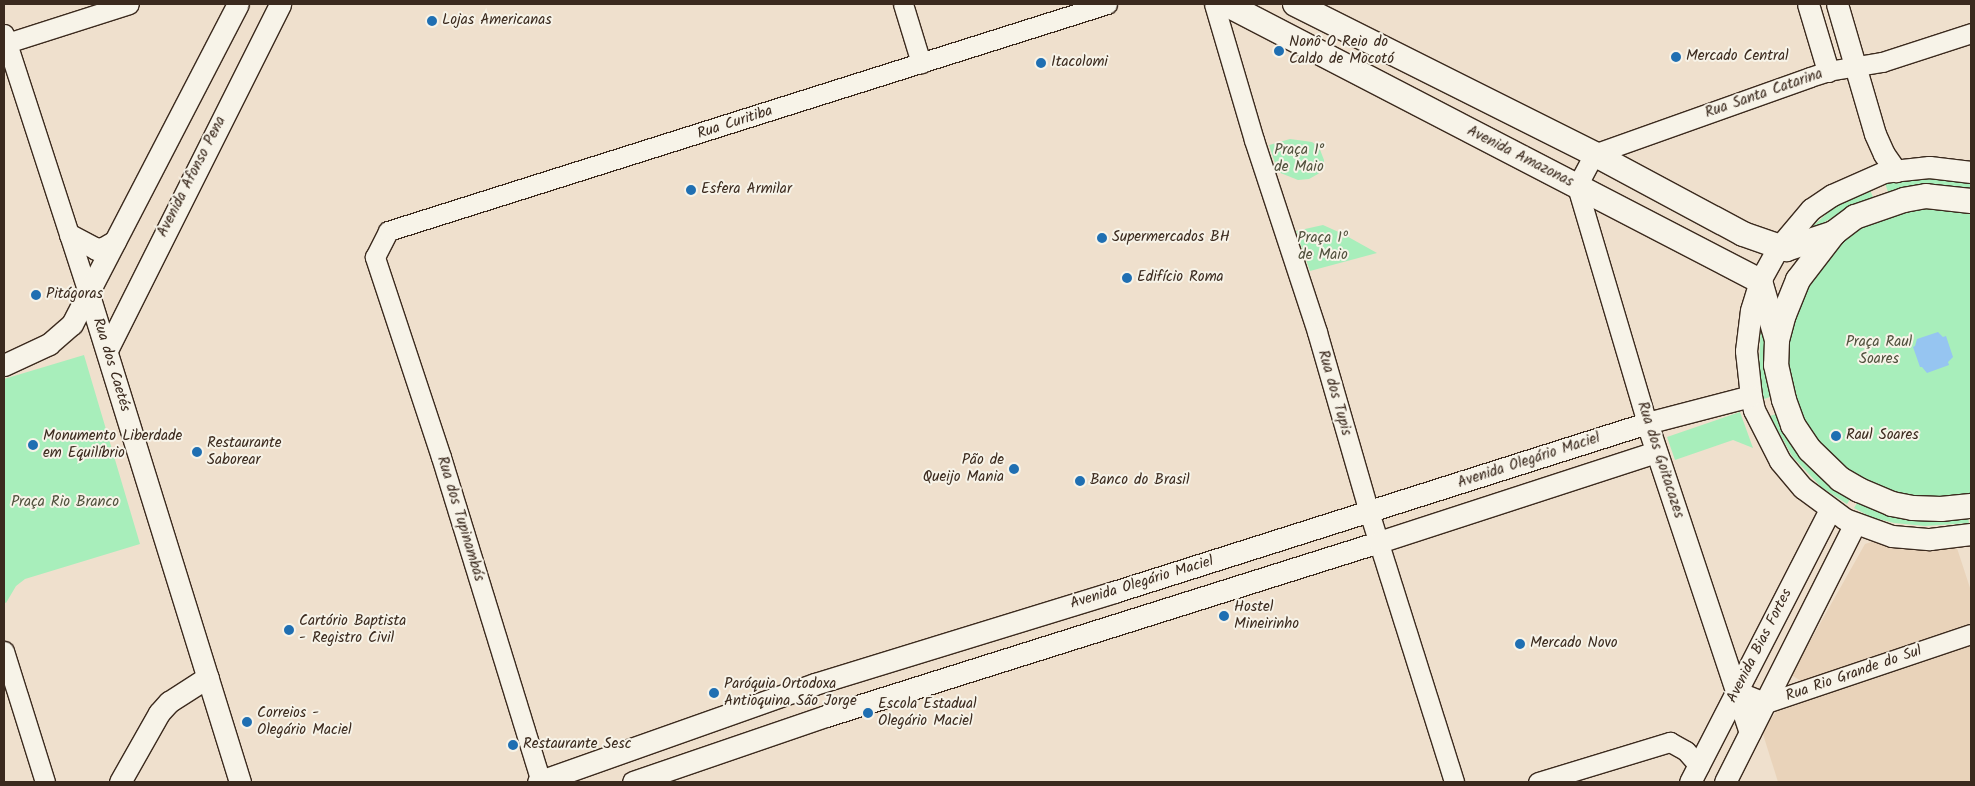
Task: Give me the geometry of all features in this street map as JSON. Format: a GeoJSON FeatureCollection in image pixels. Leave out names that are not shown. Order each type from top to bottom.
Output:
{"type":"FeatureCollection","features":[{"type":"Feature","properties":{"kind":"main road","name":"Avenida Afonso Pena"},"geometry":{"type":"LineString","coordinates":[[107,350],[280,4]]}},
{"type":"Feature","properties":{"kind":"main road","name":"Avenida Amazonas"},"geometry":{"type":"LineString","coordinates":[[1226,4],[1760,281]]}},
{"type":"Feature","properties":{"kind":"main road"},"geometry":{"type":"LineString","coordinates":[[1295,4],[1594,154],[1743,234],[1778,248],[1786,249],[1805,244],[1834,232],[1855,217],[1904,200],[1926,196],[1971,201]]}},
{"type":"Feature","properties":{"kind":"main road"},"geometry":{"type":"LineString","coordinates":[[1808,4],[1828,71]]}},
{"type":"Feature","properties":{"kind":"main road"},"geometry":{"type":"LineString","coordinates":[[1837,4],[1875,134],[1884,154],[1896,170]]}},
{"type":"Feature","properties":{"kind":"main road"},"geometry":{"type":"LineString","coordinates":[[4,364],[49,344],[72,324],[232,9]]}},
{"type":"Feature","properties":{"kind":"main road"},"geometry":{"type":"LineString","coordinates":[[1970,539],[1930,540],[1892,536],[1855,524],[1830,510],[1803,488],[1780,460],[1764,432],[1750,396],[1746,351],[1751,310],[1760,281],[1778,248],[1811,209],[1832,195],[1877,174],[1929,167],[1971,172]]}},
{"type":"Feature","properties":{"kind":"main road"},"geometry":{"type":"LineString","coordinates":[[1834,232],[1798,280],[1784,314],[1777,340],[1777,374],[1793,425],[1810,450],[1825,466],[1840,479],[1859,490],[1892,504],[1913,508],[1941,509],[1971,506]]}},
{"type":"Feature","properties":{"kind":"main road"},"geometry":{"type":"LineString","coordinates":[[70,235],[96,249],[103,248],[115,241]]}},
{"type":"Feature","properties":{"kind":"main road"},"geometry":{"type":"LineString","coordinates":[[1760,281],[1777,340]]}},
{"type":"Feature","properties":{"kind":"main road","name":"Rua dos Caetés"},"geometry":{"type":"LineString","coordinates":[[88,292],[240,782]]}},
{"type":"Feature","properties":{"kind":"main road","name":"Avenida Olegário Maciel"},"geometry":{"type":"LineString","coordinates":[[540,782],[815,684],[1369,512],[1647,423],[1750,396]]}},
{"type":"Feature","properties":{"kind":"main road","name":"Rua dos Goitacazes"},"geometry":{"type":"LineString","coordinates":[[1647,423],[1750,732]]}},
{"type":"Feature","properties":{"kind":"main road","name":"Avenida Olegário Maciel"},"geometry":{"type":"LineString","coordinates":[[633,782],[826,716],[1379,542],[1656,452]]}},
{"type":"Feature","properties":{"kind":"main road","name":"Avenida Bias Fortes"},"geometry":{"type":"LineString","coordinates":[[1694,774],[1830,510]]}},
{"type":"Feature","properties":{"kind":"main road","name":"Avenida Bias Fortes"},"geometry":{"type":"LineString","coordinates":[[1725,782],[1855,524]]}},
{"type":"Feature","properties":{"kind":"main road"},"geometry":{"type":"LineString","coordinates":[[120,782],[140,744],[169,702],[208,677]]}},
{"type":"Feature","properties":{"kind":"street"},"geometry":{"type":"LineString","coordinates":[[5,41],[129,4]]}},
{"type":"Feature","properties":{"kind":"street"},"geometry":{"type":"LineString","coordinates":[[904,4],[920,63]]}},
{"type":"Feature","properties":{"kind":"street","name":"Rua Curitiba"},"geometry":{"type":"LineString","coordinates":[[375,257],[388,231],[1107,4]]}},
{"type":"Feature","properties":{"kind":"street","name":"Rua dos Tupis"},"geometry":{"type":"LineString","coordinates":[[1214,4],[1254,140],[1317,332],[1369,512],[1454,782]]}},
{"type":"Feature","properties":{"kind":"street","name":"Rua Santa Catarina"},"geometry":{"type":"LineString","coordinates":[[1594,154],[1828,71],[1882,62],[1971,33]]}},
{"type":"Feature","properties":{"kind":"street","name":"Rua dos Caetés"},"geometry":{"type":"LineString","coordinates":[[5,41],[88,292]]}},
{"type":"Feature","properties":{"kind":"street"},"geometry":{"type":"LineString","coordinates":[[1577,186],[1594,154]]}},
{"type":"Feature","properties":{"kind":"street","name":"Rua dos Goitacazes"},"geometry":{"type":"LineString","coordinates":[[1577,186],[1647,423]]}},
{"type":"Feature","properties":{"kind":"street","name":"Rua dos Tupinambás"},"geometry":{"type":"LineString","coordinates":[[375,257],[441,457],[540,782]]}},
{"type":"Feature","properties":{"kind":"street","name":"Rua Rio Grande do Sul"},"geometry":{"type":"LineString","coordinates":[[1736,691],[1766,703],[1971,634]]}},
{"type":"Feature","properties":{"kind":"street"},"geometry":{"type":"LineString","coordinates":[[4,651],[45,782]]}},
{"type":"Feature","properties":{"kind":"street"},"geometry":{"type":"LineString","coordinates":[[1538,782],[1670,742],[1686,751],[1694,774]]}},
{"type":"Feature","properties":{"kind":"shaded area"},"geometry":{"type":"Polygon","coordinates":[[[1871,542],[1923,548],[1956,545],[1971,591],[1971,625],[1803,682],[1791,675],[1865,544],[1871,542]]]}},
{"type":"Feature","properties":{"kind":"shaded area"},"geometry":{"type":"Polygon","coordinates":[[[1971,644],[1971,782],[1778,782],[1762,731],[1776,712],[1971,644]]]}},
{"type":"Feature","properties":{"kind":"green space","name":"Praça 1° de Maio"},"geometry":{"type":"Polygon","coordinates":[[[1290,139],[1312,142],[1319,147],[1324,160],[1324,168],[1318,174],[1309,179],[1298,180],[1278,172],[1269,145],[1290,139]]]}},
{"type":"Feature","properties":{"kind":"green space"},"geometry":{"type":"Polygon","coordinates":[[[1937,176],[1971,183],[1971,191],[1937,184],[1919,185],[1888,192],[1885,183],[1937,176]]]}},
{"type":"Feature","properties":{"kind":"green space"},"geometry":{"type":"Polygon","coordinates":[[[1870,190],[1873,197],[1845,210],[1804,234],[1833,208],[1870,190]]]}},
{"type":"Feature","properties":{"kind":"green space","name":"Praça Raul Soares"},"geometry":{"type":"Polygon","coordinates":[[[1933,206],[1971,211],[1971,493],[1928,499],[1893,494],[1860,480],[1821,448],[1800,417],[1787,368],[1787,333],[1798,297],[1850,232],[1882,216],[1933,206]]]}},
{"type":"Feature","properties":{"kind":"green space","name":"Praça 1º de Maio"},"geometry":{"type":"Polygon","coordinates":[[[1323,225],[1377,253],[1310,271],[1296,231],[1323,225]]]}},
{"type":"Feature","properties":{"kind":"green space"},"geometry":{"type":"Polygon","coordinates":[[[1761,321],[1765,339],[1765,372],[1770,397],[1764,399],[1759,372],[1761,321]]]}},
{"type":"Feature","properties":{"kind":"green space","name":"Praça Rio Branco"},"geometry":{"type":"Polygon","coordinates":[[[84,355],[140,544],[25,579],[16,586],[6,603],[4,602],[4,379],[84,355]]]}},
{"type":"Feature","properties":{"kind":"green space"},"geometry":{"type":"Polygon","coordinates":[[[1740,412],[1753,448],[1733,440],[1675,460],[1667,437],[1740,412]]]}},
{"type":"Feature","properties":{"kind":"green space"},"geometry":{"type":"Polygon","coordinates":[[[1776,414],[1805,464],[1829,486],[1850,499],[1847,504],[1821,487],[1792,456],[1770,416],[1776,414]]]}},
{"type":"Feature","properties":{"kind":"green space"},"geometry":{"type":"Polygon","coordinates":[[[1857,503],[1895,516],[1968,517],[1969,523],[1925,526],[1894,523],[1871,517],[1854,508],[1857,503]]]}},
{"type":"Feature","properties":{"kind":"water"},"geometry":{"type":"Polygon","coordinates":[[[1938,332],[1943,337],[1946,336],[1953,357],[1948,362],[1949,365],[1927,373],[1920,367],[1913,347],[1917,339],[1938,332]]]}},
{"type":"Feature","properties":{"kind":"place","name":"Lojas Americanas"},"geometry":{"type":"Point","coordinates":[432,21]}},
{"type":"Feature","properties":{"kind":"place","name":"Nonô O Reio do Caldo de Mocotó"},"geometry":{"type":"Point","coordinates":[1279,51]}},
{"type":"Feature","properties":{"kind":"place","name":"Mercado Central"},"geometry":{"type":"Point","coordinates":[1676,57]}},
{"type":"Feature","properties":{"kind":"place","name":"Itacolomi"},"geometry":{"type":"Point","coordinates":[1041,63]}},
{"type":"Feature","properties":{"kind":"place","name":"Esfera Armilar"},"geometry":{"type":"Point","coordinates":[691,190]}},
{"type":"Feature","properties":{"kind":"place","name":"Supermercados BH"},"geometry":{"type":"Point","coordinates":[1102,238]}},
{"type":"Feature","properties":{"kind":"place","name":"Edifício Roma"},"geometry":{"type":"Point","coordinates":[1127,278]}},
{"type":"Feature","properties":{"kind":"place","name":"Pitágoras"},"geometry":{"type":"Point","coordinates":[36,295]}},
{"type":"Feature","properties":{"kind":"place","name":"Raul Soares"},"geometry":{"type":"Point","coordinates":[1836,436]}},
{"type":"Feature","properties":{"kind":"place","name":"Monumento Liberdade em Equilíbrio"},"geometry":{"type":"Point","coordinates":[33,445]}},
{"type":"Feature","properties":{"kind":"place","name":"Restaurante Saborear"},"geometry":{"type":"Point","coordinates":[197,452]}},
{"type":"Feature","properties":{"kind":"place","name":"Pão de Queijo Mania"},"geometry":{"type":"Point","coordinates":[1014,469]}},
{"type":"Feature","properties":{"kind":"place","name":"Banco do Brasil"},"geometry":{"type":"Point","coordinates":[1080,481]}},
{"type":"Feature","properties":{"kind":"place","name":"Hostel Mineirinho"},"geometry":{"type":"Point","coordinates":[1224,616]}},
{"type":"Feature","properties":{"kind":"place","name":"Cartório Baptista - Registro Civil"},"geometry":{"type":"Point","coordinates":[289,630]}},
{"type":"Feature","properties":{"kind":"place","name":"Mercado Novo"},"geometry":{"type":"Point","coordinates":[1520,644]}},
{"type":"Feature","properties":{"kind":"place","name":"Paróquia Ortodoxa Antioquina São Jorge"},"geometry":{"type":"Point","coordinates":[714,693]}},
{"type":"Feature","properties":{"kind":"place","name":"Escola Estadual Olegário Maciel"},"geometry":{"type":"Point","coordinates":[868,713]}},
{"type":"Feature","properties":{"kind":"place","name":"Correios - Olegário Maciel"},"geometry":{"type":"Point","coordinates":[247,722]}},
{"type":"Feature","properties":{"kind":"place","name":"Restaurante Sesc"},"geometry":{"type":"Point","coordinates":[513,745]}}]}
